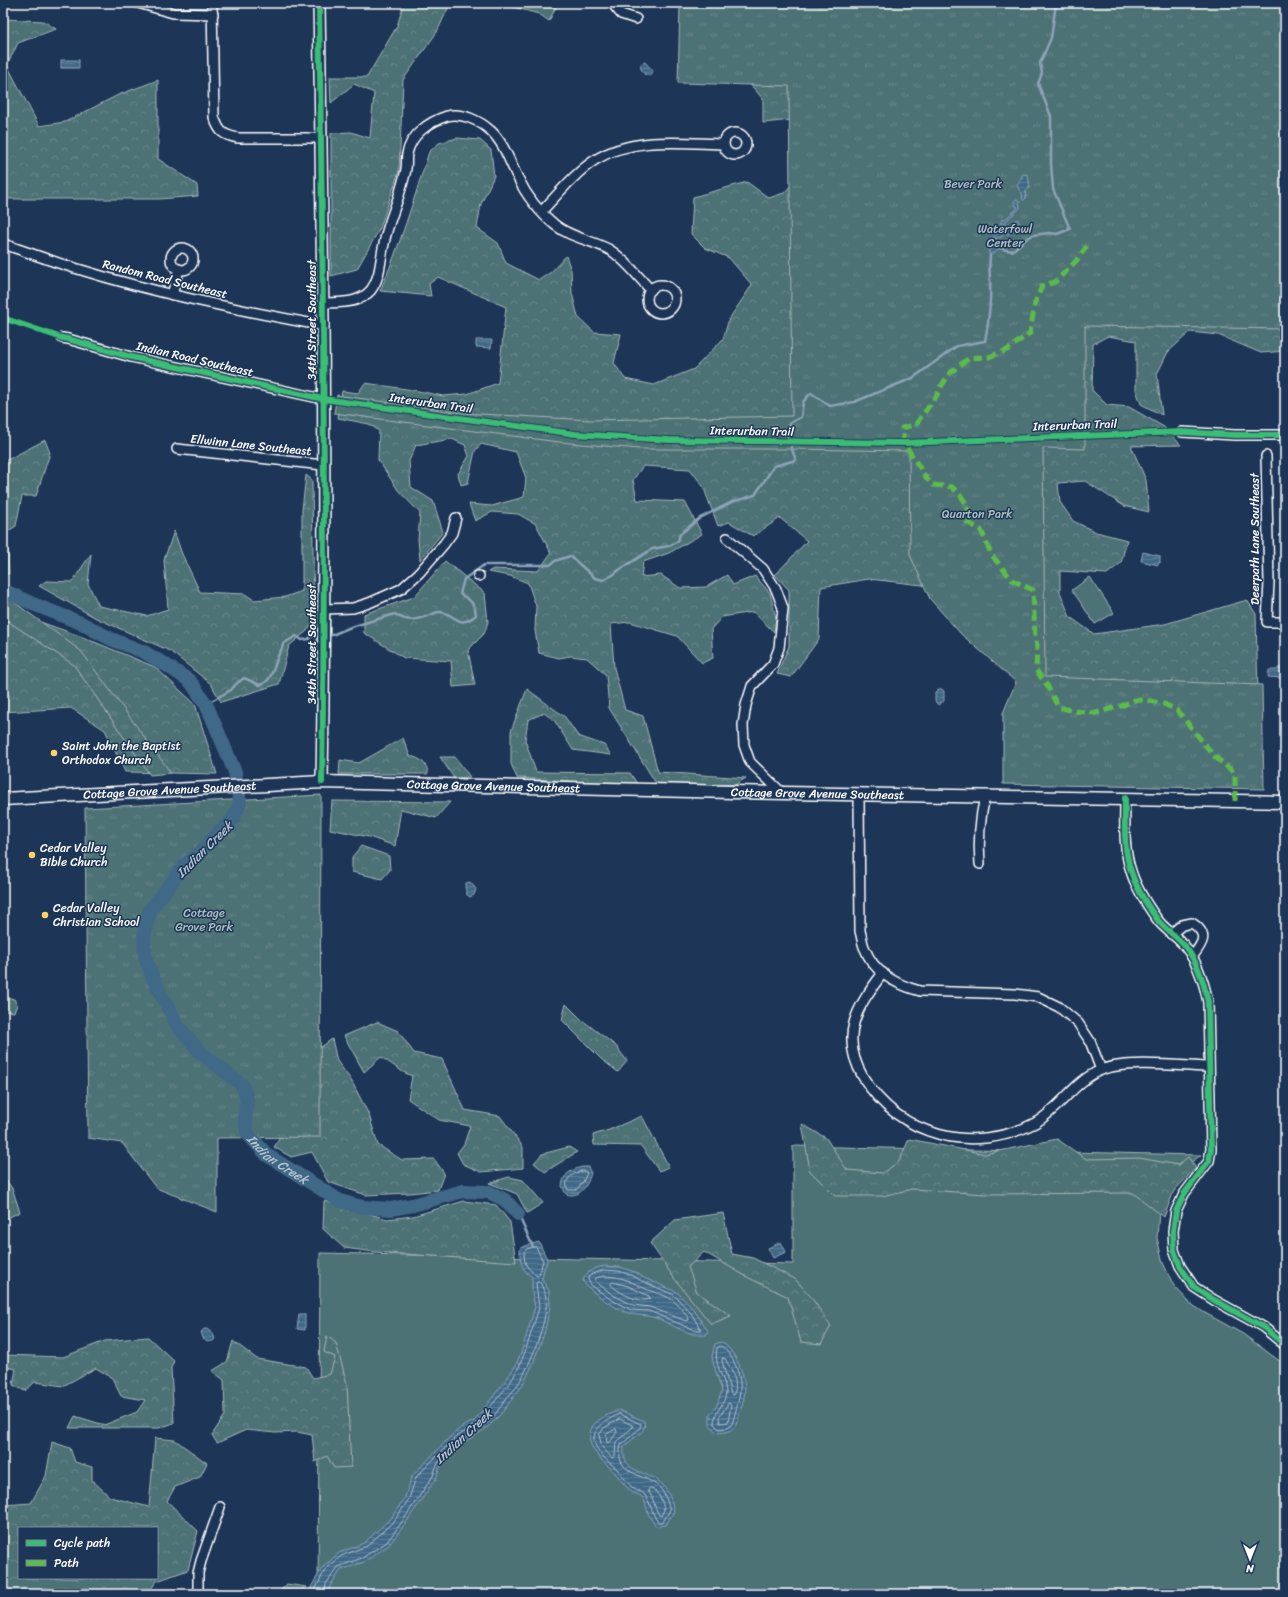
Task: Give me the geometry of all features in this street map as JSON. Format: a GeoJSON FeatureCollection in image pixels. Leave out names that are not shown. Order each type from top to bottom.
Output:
{"type":"FeatureCollection","features":[{"type":"Feature","properties":{"kind":"main road","name":"Cottage Grove Avenue Southeast"},"geometry":{"type":"LineString","coordinates":[[3,799],[322,782],[1285,802]]}},
{"type":"Feature","properties":{"kind":"street"},"geometry":{"type":"LineString","coordinates":[[138,3],[173,13],[212,14]]}},
{"type":"Feature","properties":{"kind":"street"},"geometry":{"type":"LineString","coordinates":[[212,3],[214,117],[218,129],[227,136],[238,138],[322,138]]}},
{"type":"Feature","properties":{"kind":"street","name":"34th Street Southeast"},"geometry":{"type":"LineString","coordinates":[[319,3],[324,303],[323,465],[325,609],[322,782]]}},
{"type":"Feature","properties":{"kind":"street"},"geometry":{"type":"LineString","coordinates":[[612,3],[621,14],[636,19]]}},
{"type":"Feature","properties":{"kind":"street"},"geometry":{"type":"LineString","coordinates":[[324,303],[350,302],[362,298],[372,289],[378,277],[384,242],[406,170],[407,152],[424,126],[451,115],[466,117],[478,122],[491,131],[499,141],[524,190],[531,200],[555,225],[571,235],[610,250],[623,261],[651,290]]}},
{"type":"Feature","properties":{"kind":"street"},"geometry":{"type":"LineString","coordinates":[[542,210],[595,160],[622,148],[645,144],[724,144]]}},
{"type":"Feature","properties":{"kind":"street","name":"Random Road Southeast"},"geometry":{"type":"LineString","coordinates":[[3,244],[77,269],[172,295],[248,312],[324,325]]}},
{"type":"Feature","properties":{"kind":"street"},"geometry":{"type":"LineString","coordinates":[[172,295],[179,269]]}},
{"type":"Feature","properties":{"kind":"street","name":"Indian Road Southeast"},"geometry":{"type":"LineString","coordinates":[[62,338],[68,338],[131,357],[323,399]]}},
{"type":"Feature","properties":{"kind":"street"},"geometry":{"type":"LineString","coordinates":[[1182,432],[1234,435],[1285,435]]}},
{"type":"Feature","properties":{"kind":"street","name":"Ellwinn Lane Southeast"},"geometry":{"type":"LineString","coordinates":[[177,449],[323,465]]}},
{"type":"Feature","properties":{"kind":"street","name":"Deerpath Lane Southeast"},"geometry":{"type":"LineString","coordinates":[[1266,456],[1269,582],[1267,622],[1285,622]]}},
{"type":"Feature","properties":{"kind":"street"},"geometry":{"type":"LineString","coordinates":[[325,609],[354,608],[401,589],[419,573],[444,544],[452,533],[456,518]]}},
{"type":"Feature","properties":{"kind":"street"},"geometry":{"type":"LineString","coordinates":[[727,538],[763,569],[776,589],[783,608],[779,648],[773,664],[752,686],[746,705],[743,725],[744,745],[750,762],[782,792]]}},
{"type":"Feature","properties":{"kind":"street"},"geometry":{"type":"LineString","coordinates":[[859,793],[860,931],[864,949],[872,962],[891,980],[905,988],[920,992],[1015,994],[1038,997],[1059,1007],[1078,1023],[1090,1041],[1101,1070]]}},
{"type":"Feature","properties":{"kind":"street"},"geometry":{"type":"LineString","coordinates":[[980,864],[979,834],[985,796]]}},
{"type":"Feature","properties":{"kind":"street"},"geometry":{"type":"LineString","coordinates":[[1125,798],[1126,845],[1131,871],[1158,921],[1183,945],[1192,957],[1204,985],[1208,1002],[1211,1149],[1209,1161],[1184,1194],[1176,1212],[1173,1231],[1174,1250],[1180,1266],[1194,1287],[1214,1300],[1263,1327],[1285,1345]]}},
{"type":"Feature","properties":{"kind":"street"},"geometry":{"type":"LineString","coordinates":[[1171,934],[1182,926],[1192,923],[1200,928],[1203,936],[1201,946],[1192,957]]}},
{"type":"Feature","properties":{"kind":"street"},"geometry":{"type":"LineString","coordinates":[[883,973],[867,994],[857,1012],[852,1027],[852,1046],[856,1063],[872,1091],[883,1103],[896,1115],[912,1125],[931,1133],[971,1139],[992,1137],[1016,1131],[1036,1122],[1086,1079],[1101,1070],[1117,1066],[1138,1065],[1209,1067]]}},
{"type":"Feature","properties":{"kind":"street"},"geometry":{"type":"LineString","coordinates":[[198,1594],[198,1573],[201,1561],[220,1507]]}},
{"type":"Feature","properties":{"kind":"green space"},"geometry":{"type":"Polygon","coordinates":[[[404,3],[459,3],[449,6],[437,32],[403,80],[399,171],[380,228],[357,269],[331,276],[331,133],[351,132],[370,138],[374,93],[354,84],[331,103],[330,77],[367,77],[397,26],[404,3]]]}},
{"type":"Feature","properties":{"kind":"green space"},"geometry":{"type":"Polygon","coordinates":[[[498,3],[558,3],[549,21],[539,14],[498,3]]]}},
{"type":"Feature","properties":{"kind":"green space","name":"Bever Park"},"geometry":{"type":"Polygon","coordinates":[[[680,3],[1285,3],[1285,329],[1085,326],[1085,449],[1043,448],[1045,677],[1262,685],[1264,789],[1003,784],[1003,713],[1016,682],[961,634],[930,599],[910,555],[909,451],[640,449],[559,442],[334,413],[337,395],[462,413],[591,420],[792,416],[789,86],[678,83],[680,3]]]}},
{"type":"Feature","properties":{"kind":"green space"},"geometry":{"type":"Polygon","coordinates":[[[3,19],[43,21],[56,29],[18,43],[7,65],[39,126],[65,122],[118,95],[158,80],[158,159],[197,185],[198,196],[159,199],[3,199],[3,19]]]}},
{"type":"Feature","properties":{"kind":"green space"},"geometry":{"type":"Polygon","coordinates":[[[709,56],[1285,253],[1285,351],[1261,353],[1218,335],[1190,332],[1168,352],[1157,374],[1162,415],[1141,404],[1136,390],[1136,341],[1108,336],[1093,344],[1092,390],[1107,405],[1129,407],[1164,427],[1181,445],[1131,446],[1146,480],[1149,512],[1124,506],[1085,481],[1058,483],[1060,502],[1073,521],[1096,532],[1127,540],[1121,563],[1107,574],[1060,571],[1060,592],[1070,617],[1094,634],[1165,624],[1247,600],[1256,614],[1258,696],[1021,687],[940,587],[869,579],[821,587],[819,639],[791,677],[777,674],[789,646],[789,590],[775,575],[807,541],[780,518],[753,536],[729,522],[718,526],[703,486],[690,469],[643,466],[633,480],[637,500],[685,502],[702,534],[669,553],[643,562],[641,577],[661,575],[680,588],[706,587],[727,575],[733,585],[755,576],[770,593],[776,618],[774,632],[753,612],[722,617],[711,629],[713,658],[702,663],[677,636],[630,622],[611,624],[614,668],[625,710],[643,716],[658,772],[746,778],[735,785],[657,785],[609,708],[606,675],[587,658],[570,656],[559,658],[539,653],[535,631],[536,606],[528,583],[510,576],[488,572],[493,569],[538,571],[551,553],[536,524],[518,514],[492,512],[475,521],[469,504],[492,506],[524,497],[526,478],[516,452],[481,444],[475,451],[468,483],[461,485],[458,474],[469,456],[465,445],[452,439],[416,445],[409,461],[411,487],[433,501],[443,532],[420,560],[418,540],[420,513],[398,490],[378,460],[379,431],[369,424],[338,418],[342,391],[358,393],[365,383],[443,396],[467,394],[498,383],[506,307],[438,277],[429,284],[431,296],[380,291],[400,239],[429,152],[439,143],[457,138],[480,140],[491,150],[494,176],[481,204],[477,228],[498,243],[506,263],[539,280],[551,272],[566,256],[571,270],[572,293],[578,317],[594,332],[621,334],[614,363],[625,379],[654,385],[694,369],[723,339],[729,319],[752,285],[729,258],[705,248],[691,234],[693,197],[747,182],[769,198],[784,193],[803,172],[801,119],[763,123],[763,99],[740,73],[709,56]]]}},
{"type":"Feature","properties":{"kind":"green space"},"geometry":{"type":"Polygon","coordinates":[[[45,440],[50,453],[36,496],[22,496],[16,526],[7,532],[9,574],[3,573],[3,462],[45,440]]]}},
{"type":"Feature","properties":{"kind":"green space"},"geometry":{"type":"Polygon","coordinates":[[[306,475],[312,480],[314,621],[307,631],[289,646],[279,684],[221,702],[211,684],[170,651],[96,618],[39,586],[46,581],[72,582],[91,554],[88,584],[99,606],[147,616],[168,609],[164,560],[174,531],[182,554],[200,592],[245,594],[254,600],[285,597],[302,591],[302,510],[306,475]]]}},
{"type":"Feature","properties":{"kind":"green space"},"geometry":{"type":"Polygon","coordinates":[[[445,561],[485,593],[488,622],[484,634],[468,650],[475,685],[453,687],[451,661],[404,658],[364,633],[364,614],[414,597],[445,561]]]}},
{"type":"Feature","properties":{"kind":"green space"},"geometry":{"type":"Polygon","coordinates":[[[1090,577],[1114,613],[1095,624],[1072,590],[1090,577]]]}},
{"type":"Feature","properties":{"kind":"green space"},"geometry":{"type":"Polygon","coordinates":[[[3,594],[81,651],[171,773],[150,775],[74,665],[3,618],[3,594]]]}},
{"type":"Feature","properties":{"kind":"green space"},"geometry":{"type":"Polygon","coordinates":[[[3,607],[12,612],[80,636],[155,667],[195,704],[217,774],[125,772],[105,730],[71,708],[3,712],[3,700],[10,696],[3,689],[3,607]]]}},
{"type":"Feature","properties":{"kind":"green space"},"geometry":{"type":"Polygon","coordinates":[[[527,689],[565,717],[578,736],[604,745],[611,755],[573,750],[554,720],[544,713],[528,720],[525,740],[536,772],[630,773],[638,785],[517,778],[511,764],[511,731],[527,689]]]}},
{"type":"Feature","properties":{"kind":"green space"},"geometry":{"type":"Polygon","coordinates":[[[403,738],[410,756],[417,758],[425,764],[428,774],[339,774],[340,760],[359,763],[403,738]]]}},
{"type":"Feature","properties":{"kind":"green space"},"geometry":{"type":"Polygon","coordinates":[[[440,757],[455,757],[470,777],[454,778],[440,757]]]}},
{"type":"Feature","properties":{"kind":"green space","name":"Cottage Grove Park"},"geometry":{"type":"Polygon","coordinates":[[[321,795],[320,1137],[217,1138],[217,1212],[156,1188],[122,1143],[88,1138],[85,808],[321,795]]]}},
{"type":"Feature","properties":{"kind":"green space"},"geometry":{"type":"Polygon","coordinates":[[[332,801],[450,802],[436,818],[401,809],[395,846],[369,837],[330,829],[332,801]]]}},
{"type":"Feature","properties":{"kind":"green space"},"geometry":{"type":"Polygon","coordinates":[[[361,846],[389,856],[390,870],[382,879],[352,872],[352,857],[361,846]]]}},
{"type":"Feature","properties":{"kind":"green space"},"geometry":{"type":"Polygon","coordinates":[[[3,996],[14,999],[17,1005],[14,1012],[3,1011],[3,996]]]}},
{"type":"Feature","properties":{"kind":"green space"},"geometry":{"type":"Polygon","coordinates":[[[566,1004],[582,1020],[616,1046],[627,1061],[618,1072],[601,1059],[562,1020],[566,1004]]]}},
{"type":"Feature","properties":{"kind":"green space"},"geometry":{"type":"Polygon","coordinates":[[[377,1022],[398,1031],[414,1053],[442,1059],[465,1110],[500,1116],[523,1147],[523,1168],[481,1172],[463,1164],[457,1153],[464,1144],[470,1126],[439,1120],[408,1099],[412,1076],[403,1072],[381,1057],[364,1072],[344,1036],[377,1022]]]}},
{"type":"Feature","properties":{"kind":"green space"},"geometry":{"type":"Polygon","coordinates":[[[332,1039],[337,1061],[351,1080],[369,1115],[378,1145],[402,1160],[434,1159],[444,1173],[438,1190],[366,1195],[328,1182],[312,1152],[291,1157],[274,1147],[284,1132],[317,1050],[332,1039]]]}},
{"type":"Feature","properties":{"kind":"green space"},"geometry":{"type":"Polygon","coordinates":[[[642,1116],[669,1167],[659,1171],[641,1146],[594,1145],[593,1135],[642,1116]]]}},
{"type":"Feature","properties":{"kind":"green space"},"geometry":{"type":"Polygon","coordinates":[[[802,1124],[826,1138],[847,1170],[882,1173],[899,1162],[909,1139],[985,1154],[1057,1139],[1086,1159],[1139,1158],[1178,1165],[1188,1157],[1196,1168],[1174,1191],[1164,1217],[1133,1193],[985,1194],[912,1189],[882,1196],[835,1196],[810,1171],[802,1124]]]}},
{"type":"Feature","properties":{"kind":"green space"},"geometry":{"type":"Polygon","coordinates":[[[793,1146],[1201,1155],[1186,1166],[1159,1211],[1157,1238],[1163,1263],[1174,1286],[1191,1304],[1243,1334],[1285,1365],[1285,1594],[318,1594],[320,1253],[793,1264],[793,1146]]]}},
{"type":"Feature","properties":{"kind":"green space"},"geometry":{"type":"Polygon","coordinates":[[[569,1147],[577,1152],[545,1172],[534,1163],[542,1154],[569,1147]]]}},
{"type":"Feature","properties":{"kind":"green space"},"geometry":{"type":"Polygon","coordinates":[[[3,1177],[12,1188],[20,1212],[3,1220],[3,1177]]]}},
{"type":"Feature","properties":{"kind":"green space"},"geometry":{"type":"Polygon","coordinates":[[[509,1177],[523,1180],[543,1203],[527,1213],[517,1194],[489,1183],[509,1177]]]}},
{"type":"Feature","properties":{"kind":"green space"},"geometry":{"type":"Polygon","coordinates":[[[324,1201],[387,1219],[413,1216],[464,1201],[496,1205],[510,1222],[516,1262],[375,1252],[344,1248],[323,1229],[324,1201]]]}},
{"type":"Feature","properties":{"kind":"green space"},"geometry":{"type":"Polygon","coordinates":[[[723,1213],[732,1254],[753,1258],[795,1279],[811,1297],[831,1326],[821,1344],[801,1342],[788,1297],[749,1278],[704,1252],[688,1267],[697,1292],[731,1316],[711,1324],[674,1278],[650,1243],[675,1220],[723,1213]]]}},
{"type":"Feature","properties":{"kind":"green space"},"geometry":{"type":"Polygon","coordinates":[[[327,1336],[336,1343],[347,1384],[351,1467],[334,1468],[327,1456],[315,1462],[312,1435],[297,1432],[275,1433],[246,1430],[217,1443],[212,1435],[225,1415],[224,1380],[212,1371],[227,1362],[233,1341],[257,1359],[306,1367],[313,1378],[330,1374],[335,1357],[324,1352],[327,1336]]]}},
{"type":"Feature","properties":{"kind":"green space"},"geometry":{"type":"Polygon","coordinates":[[[148,1337],[174,1361],[171,1368],[174,1423],[159,1428],[69,1428],[75,1416],[104,1425],[137,1412],[145,1400],[121,1396],[112,1378],[96,1368],[63,1386],[35,1382],[25,1391],[13,1385],[16,1369],[3,1366],[3,1355],[63,1357],[105,1341],[148,1337]]]}},
{"type":"Feature","properties":{"kind":"green space"},"geometry":{"type":"Polygon","coordinates":[[[155,1438],[175,1440],[207,1463],[200,1477],[175,1487],[167,1501],[198,1531],[188,1570],[157,1581],[147,1594],[3,1594],[3,1505],[31,1503],[46,1476],[52,1442],[70,1448],[75,1462],[92,1467],[92,1480],[110,1497],[149,1507],[155,1438]]]}},
{"type":"Feature","properties":{"kind":"green space"},"geometry":{"type":"Polygon","coordinates":[[[287,1584],[306,1587],[305,1594],[277,1594],[287,1584]]]}},
{"type":"Feature","properties":{"kind":"water"},"geometry":{"type":"Polygon","coordinates":[[[61,60],[79,60],[79,68],[61,68],[61,60]]]}},
{"type":"Feature","properties":{"kind":"water"},"geometry":{"type":"Polygon","coordinates":[[[645,62],[653,71],[649,76],[644,74],[640,67],[641,64],[645,62]]]}},
{"type":"Feature","properties":{"kind":"water"},"geometry":{"type":"Polygon","coordinates":[[[1023,174],[1028,175],[1030,188],[1026,191],[1026,198],[1024,200],[1022,199],[1023,195],[1017,186],[1023,174]]]}},
{"type":"Feature","properties":{"kind":"water"},"geometry":{"type":"Polygon","coordinates":[[[1016,199],[1019,201],[1020,208],[1005,222],[1009,225],[1018,219],[1019,222],[1018,225],[1011,229],[1009,234],[1007,234],[1005,231],[1008,225],[1001,224],[1001,220],[1004,220],[1017,209],[1014,202],[1016,199]]]}},
{"type":"Feature","properties":{"kind":"water"},"geometry":{"type":"Polygon","coordinates":[[[998,233],[1002,234],[1002,237],[996,238],[992,243],[995,248],[1002,244],[1002,249],[998,249],[995,253],[990,255],[988,251],[992,247],[989,241],[998,233]]]}},
{"type":"Feature","properties":{"kind":"water"},"geometry":{"type":"Polygon","coordinates":[[[476,340],[492,340],[491,348],[476,347],[476,340]]]}},
{"type":"Feature","properties":{"kind":"water"},"geometry":{"type":"Polygon","coordinates":[[[1143,552],[1160,556],[1160,563],[1159,562],[1158,565],[1141,561],[1143,552]]]}},
{"type":"Feature","properties":{"kind":"water"},"geometry":{"type":"Polygon","coordinates":[[[1278,668],[1282,668],[1282,678],[1268,677],[1269,670],[1278,670],[1278,668]]]}},
{"type":"Feature","properties":{"kind":"water"},"geometry":{"type":"Polygon","coordinates":[[[939,689],[944,691],[944,701],[938,705],[935,701],[935,692],[939,689]]]}},
{"type":"Feature","properties":{"kind":"water"},"geometry":{"type":"Polygon","coordinates":[[[470,882],[476,889],[474,895],[470,897],[467,895],[465,887],[466,883],[470,882]]]}},
{"type":"Feature","properties":{"kind":"water"},"geometry":{"type":"Polygon","coordinates":[[[582,1167],[588,1167],[591,1173],[588,1182],[579,1193],[575,1195],[566,1194],[562,1186],[564,1178],[571,1171],[582,1167]]]}},
{"type":"Feature","properties":{"kind":"water"},"geometry":{"type":"Polygon","coordinates":[[[539,1242],[547,1259],[542,1279],[549,1291],[550,1307],[544,1334],[532,1366],[522,1386],[500,1415],[488,1427],[454,1451],[439,1469],[437,1477],[389,1545],[364,1562],[341,1570],[330,1586],[328,1594],[309,1594],[310,1589],[322,1568],[339,1553],[364,1543],[392,1517],[405,1497],[412,1476],[451,1436],[462,1427],[474,1421],[516,1365],[535,1307],[532,1292],[532,1277],[523,1268],[520,1258],[520,1249],[539,1242]]]}},
{"type":"Feature","properties":{"kind":"water"},"geometry":{"type":"Polygon","coordinates":[[[781,1242],[786,1252],[773,1258],[768,1248],[781,1242]]]}},
{"type":"Feature","properties":{"kind":"water"},"geometry":{"type":"Polygon","coordinates":[[[603,1266],[620,1267],[635,1272],[644,1278],[677,1292],[694,1310],[708,1331],[706,1335],[694,1334],[682,1330],[659,1319],[626,1312],[605,1301],[592,1291],[583,1281],[586,1275],[593,1269],[603,1266]]]}},
{"type":"Feature","properties":{"kind":"water"},"geometry":{"type":"Polygon","coordinates":[[[299,1314],[305,1314],[305,1330],[297,1329],[299,1314]]]}},
{"type":"Feature","properties":{"kind":"water"},"geometry":{"type":"Polygon","coordinates":[[[204,1329],[207,1329],[213,1334],[215,1339],[213,1341],[207,1342],[203,1338],[201,1332],[204,1329]]]}},
{"type":"Feature","properties":{"kind":"water"},"geometry":{"type":"Polygon","coordinates":[[[722,1342],[735,1356],[738,1362],[743,1375],[745,1393],[736,1425],[730,1430],[717,1433],[710,1425],[710,1415],[716,1407],[722,1391],[712,1356],[715,1344],[722,1342]]]}},
{"type":"Feature","properties":{"kind":"water"},"geometry":{"type":"Polygon","coordinates":[[[619,1410],[644,1421],[644,1429],[624,1447],[624,1456],[627,1463],[631,1467],[657,1480],[667,1491],[674,1511],[666,1525],[656,1526],[649,1515],[643,1498],[628,1489],[592,1447],[590,1433],[595,1423],[601,1418],[619,1410]]]}},
{"type":"Feature","properties":{"kind":"waterway"},"geometry":{"type":"LineString","coordinates":[[1002,249],[1012,251],[1033,235],[1049,233],[1057,234],[1070,229],[1053,189],[1051,164],[1051,116],[1038,84],[1042,73],[1040,63],[1051,38],[1056,3]]}},
{"type":"Feature","properties":{"kind":"waterway"},"geometry":{"type":"LineString","coordinates":[[788,437],[790,423],[801,417],[803,402],[811,393],[830,406],[854,402],[913,378],[957,346],[985,341],[990,303],[990,255]]}},
{"type":"Feature","properties":{"kind":"waterway"},"geometry":{"type":"LineString","coordinates":[[327,635],[332,635],[351,627],[395,614],[408,620],[439,612],[445,613],[460,621],[470,619],[476,615],[473,605],[469,600],[460,594],[464,579],[484,565],[550,565],[555,561],[570,556],[595,578],[603,580],[652,549],[669,546],[678,541],[680,534],[700,518],[732,502],[755,495],[774,466],[796,460],[791,447]]}},
{"type":"Feature","properties":{"kind":"waterway","name":"Indian Creek"},"geometry":{"type":"LineString","coordinates":[[3,590],[33,604],[81,623],[111,639],[144,652],[190,681],[206,704],[235,772],[240,803],[234,818],[200,853],[185,865],[150,910],[144,936],[145,957],[154,980],[177,1025],[200,1052],[242,1085],[247,1098],[245,1117],[247,1133],[267,1155],[340,1201],[362,1207],[391,1209],[413,1205],[463,1191],[489,1192],[505,1200],[518,1214]]}},
{"type":"Feature","properties":{"kind":"waterway"},"geometry":{"type":"LineString","coordinates":[[206,704],[231,690],[244,678],[260,685],[264,683],[272,673],[283,644],[296,636],[302,640],[320,635]]}},
{"type":"Feature","properties":{"kind":"waterway","name":"Indian Creek"},"geometry":{"type":"LineString","coordinates":[[518,1214],[533,1247]]}},
{"type":"Feature","properties":{"kind":"marked path"},"geometry":{"type":"LineString","coordinates":[[1087,246],[1076,261],[1055,282],[1042,286],[1035,303],[1030,333],[1007,350],[989,357],[969,358],[950,373],[937,395],[916,424],[902,428],[904,443],[927,479],[933,485],[952,487],[961,496],[968,506],[967,522],[981,530],[991,554],[1012,580],[1033,590],[1035,638],[1037,645],[1036,670],[1048,687],[1058,707],[1074,711],[1096,713],[1121,706],[1135,700],[1145,700],[1164,704],[1177,710],[1215,757],[1235,773],[1235,801]]}},
{"type":"Feature","properties":{"kind":"cycle path"},"geometry":{"type":"LineString","coordinates":[[319,3],[324,392],[322,782]]}},
{"type":"Feature","properties":{"kind":"cycle path","name":"Interurban Trail"},"geometry":{"type":"LineString","coordinates":[[3,318],[62,338],[131,357],[323,399],[575,434],[669,440],[904,443],[1182,432],[1234,435],[1285,435]]}},
{"type":"Feature","properties":{"kind":"cycle path"},"geometry":{"type":"LineString","coordinates":[[1125,798],[1126,844],[1128,862],[1133,877],[1142,896],[1157,919],[1188,950],[1202,979],[1208,1002],[1211,1149],[1209,1161],[1184,1194],[1176,1211],[1173,1231],[1174,1250],[1180,1266],[1194,1287],[1214,1300],[1263,1327],[1285,1345]]}},
{"type":"Feature","properties":{"kind":"place","name":"Saint John the Baptist Orthodox Church"},"geometry":{"type":"Point","coordinates":[54,753]}},
{"type":"Feature","properties":{"kind":"place","name":"Cedar Valley Bible Church"},"geometry":{"type":"Point","coordinates":[32,855]}},
{"type":"Feature","properties":{"kind":"place","name":"Cedar Valley Christian School"},"geometry":{"type":"Point","coordinates":[45,915]}},
{"type":"Feature","properties":{"kind":"park label","name":"Waterfowl Center"},"geometry":{"type":"Point","coordinates":[1005,236]}},
{"type":"Feature","properties":{"kind":"park label","name":"Quarton Park"},"geometry":{"type":"Point","coordinates":[977,514]}}]}
